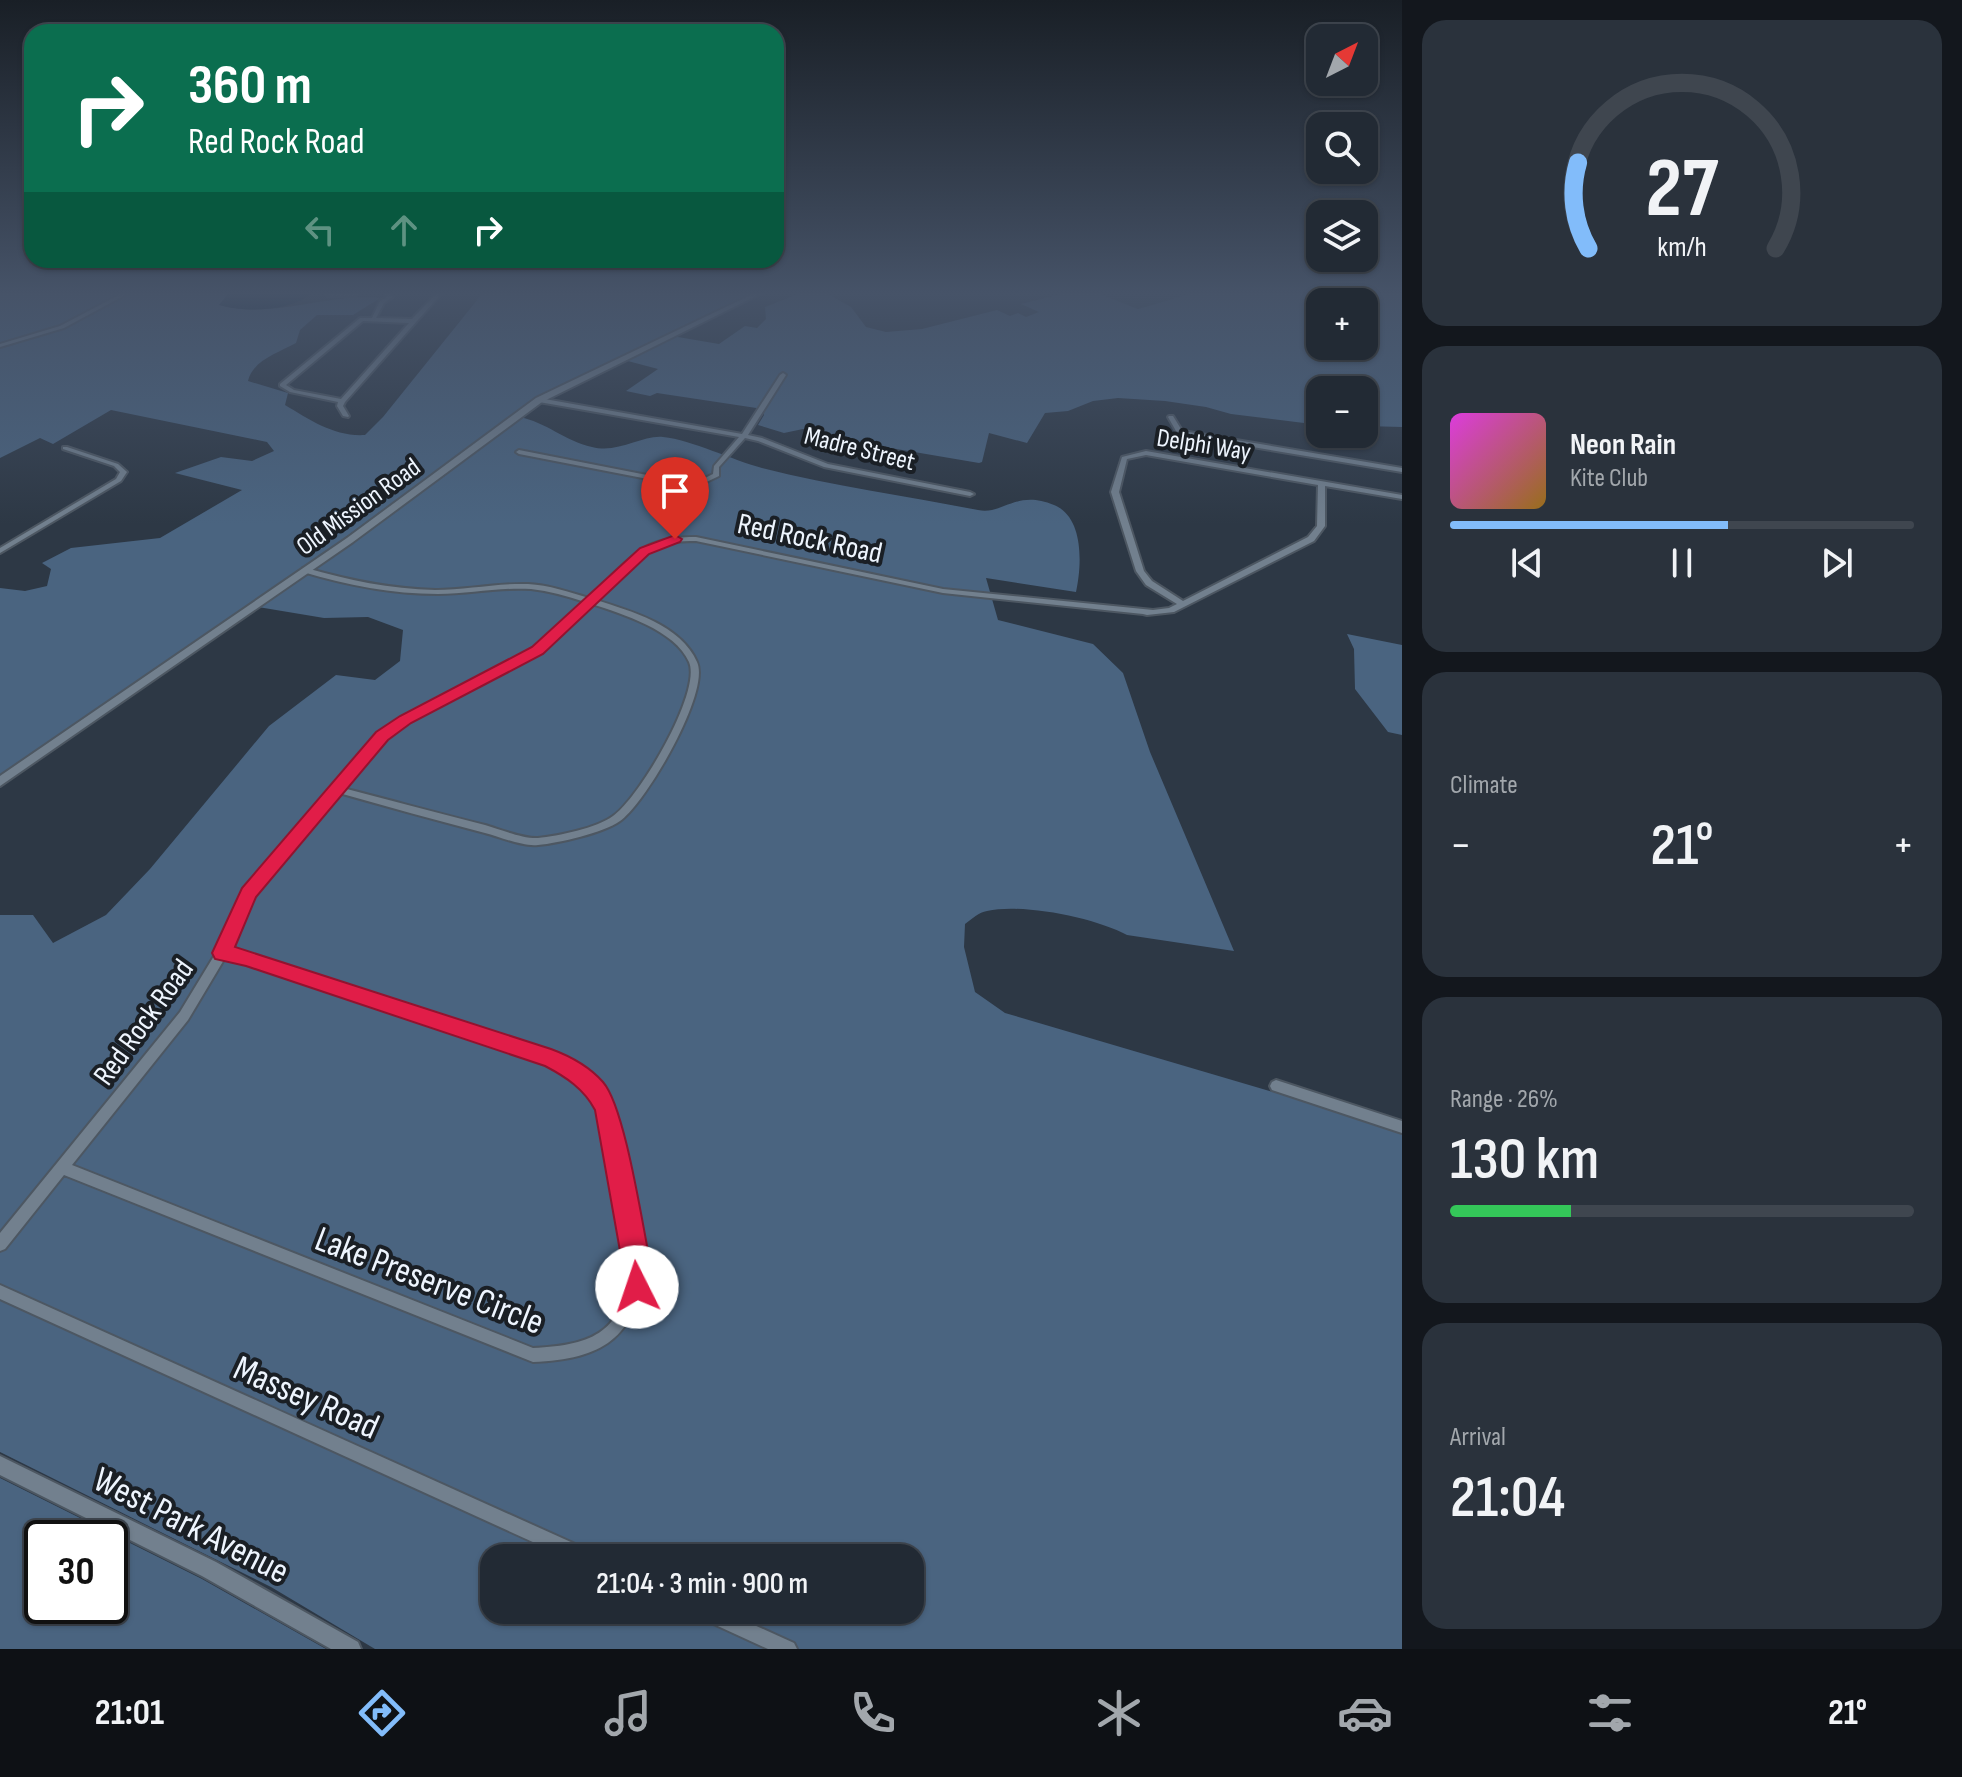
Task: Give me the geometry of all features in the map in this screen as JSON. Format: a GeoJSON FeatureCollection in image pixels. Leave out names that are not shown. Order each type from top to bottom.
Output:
{"type":"FeatureCollection","features":[{"type":"Feature","properties":{"kind":"street"},"geometry":{"type":"LineString","coordinates":[[299,371],[282,385],[292,391],[342,401]]}},
{"type":"Feature","properties":{"kind":"street"},"geometry":{"type":"LineString","coordinates":[[346,416],[340,406],[342,401],[369,371]]}},
{"type":"Feature","properties":{"kind":"street","name":"Old Mission Road"},"geometry":{"type":"LineString","coordinates":[[0,782],[306,570],[539,400],[599,371]]}},
{"type":"Feature","properties":{"kind":"street"},"geometry":{"type":"LineString","coordinates":[[680,504],[694,486],[717,475],[716,467],[743,437],[783,375]]}},
{"type":"Feature","properties":{"kind":"street","name":"Madre Street"},"geometry":{"type":"LineString","coordinates":[[539,400],[743,437],[773,444],[826,466],[970,494]]}},
{"type":"Feature","properties":{"kind":"street"},"geometry":{"type":"LineString","coordinates":[[1171,417],[1181,432],[1402,470]]}},
{"type":"Feature","properties":{"kind":"street"},"geometry":{"type":"LineString","coordinates":[[0,551],[119,480],[124,472],[116,465],[65,448]]}},
{"type":"Feature","properties":{"kind":"street"},"geometry":{"type":"LineString","coordinates":[[519,452],[694,486]]}},
{"type":"Feature","properties":{"kind":"street","name":"Delphi Way"},"geometry":{"type":"LineString","coordinates":[[1183,604],[1149,583],[1140,571],[1115,492],[1124,458],[1146,453],[1402,497]]}},
{"type":"Feature","properties":{"kind":"street","name":"Red Rock Road"},"geometry":{"type":"LineString","coordinates":[[0,1244],[184,1016],[222,953],[248,893],[382,736],[405,720],[537,651],[644,551],[675,539],[696,539],[943,591],[1152,612],[1171,610],[1311,539],[1321,526],[1321,484]]}},
{"type":"Feature","properties":{"kind":"street"},"geometry":{"type":"LineString","coordinates":[[306,570],[336,580],[436,592],[545,588],[657,627],[675,639],[695,667],[696,684],[690,706],[632,806],[615,820],[551,840],[534,842],[335,789]]}},
{"type":"Feature","properties":{"kind":"street","name":"Lake Preserve Circle"},"geometry":{"type":"LineString","coordinates":[[63,1168],[533,1355],[562,1355],[592,1348],[620,1323],[637,1287],[637,1261],[606,1109],[596,1090],[573,1069],[551,1059],[246,958],[222,953]]}},
{"type":"Feature","properties":{"kind":"street"},"geometry":{"type":"LineString","coordinates":[[1276,1086],[1402,1127]]}},
{"type":"Feature","properties":{"kind":"street","name":"Massey Road"},"geometry":{"type":"LineString","coordinates":[[0,1292],[556,1544]]}},
{"type":"Feature","properties":{"kind":"street","name":"West Park Avenue"},"geometry":{"type":"LineString","coordinates":[[0,1465],[223,1576],[351,1649]]}},
{"type":"Feature","properties":{"kind":"street"},"geometry":{"type":"LineString","coordinates":[[733,1624],[788,1649]]}},
{"type":"Feature","properties":{"kind":"shaded area"},"geometry":{"type":"Polygon","coordinates":[[[0,371],[253,371],[248,381],[288,393],[285,405],[304,416],[343,433],[365,435],[420,371],[593,371],[574,380],[425,479],[0,778],[0,588],[25,591],[47,586],[51,569],[42,563],[71,548],[160,538],[242,490],[175,473],[221,457],[252,461],[274,451],[267,442],[111,410],[53,444],[40,438],[0,458],[0,371]]]}},
{"type":"Feature","properties":{"kind":"shaded area"},"geometry":{"type":"Polygon","coordinates":[[[655,371],[1402,371],[1402,427],[1378,426],[1378,376],[1306,376],[1306,423],[1231,414],[1165,401],[1118,398],[1093,401],[1068,411],[1045,413],[1027,443],[989,433],[982,462],[979,463],[873,445],[803,429],[784,433],[758,425],[764,415],[763,409],[657,393],[650,396],[626,391],[655,371]]]}},
{"type":"Feature","properties":{"kind":"shaded area"},"geometry":{"type":"Polygon","coordinates":[[[519,417],[592,447],[611,448],[663,437],[762,468],[843,486],[978,510],[987,511],[1030,500],[1054,505],[1064,511],[1076,531],[1080,556],[1076,592],[986,578],[998,620],[1093,644],[1123,673],[1150,752],[1234,951],[1127,935],[1097,923],[1058,914],[1020,909],[987,911],[965,924],[964,947],[975,992],[1005,1013],[1402,1130],[1402,1649],[375,1649],[271,1587],[0,1452],[0,915],[33,915],[53,943],[106,915],[150,869],[269,726],[336,675],[375,680],[400,661],[403,630],[368,617],[324,618],[258,607],[519,417]]]}},
{"type":"Feature","properties":{"kind":"shaded area"},"geometry":{"type":"Polygon","coordinates":[[[1347,634],[1402,645],[1402,735],[1388,732],[1355,689],[1354,649],[1347,634]]]}},
{"type":"Feature","properties":{"kind":"shaded area"},"geometry":{"type":"Polygon","coordinates":[[[0,1478],[84,1520],[24,1520],[24,1624],[128,1624],[128,1542],[202,1579],[326,1649],[0,1649],[0,1478]]]}},
{"type":"Feature","properties":{"kind":"route"},"geometry":{"type":"LineString","coordinates":[[637,1287],[637,1261],[606,1109],[596,1090],[573,1069],[246,958],[222,953],[248,893],[382,736],[405,720],[537,651],[644,551],[675,539]]}}]}
